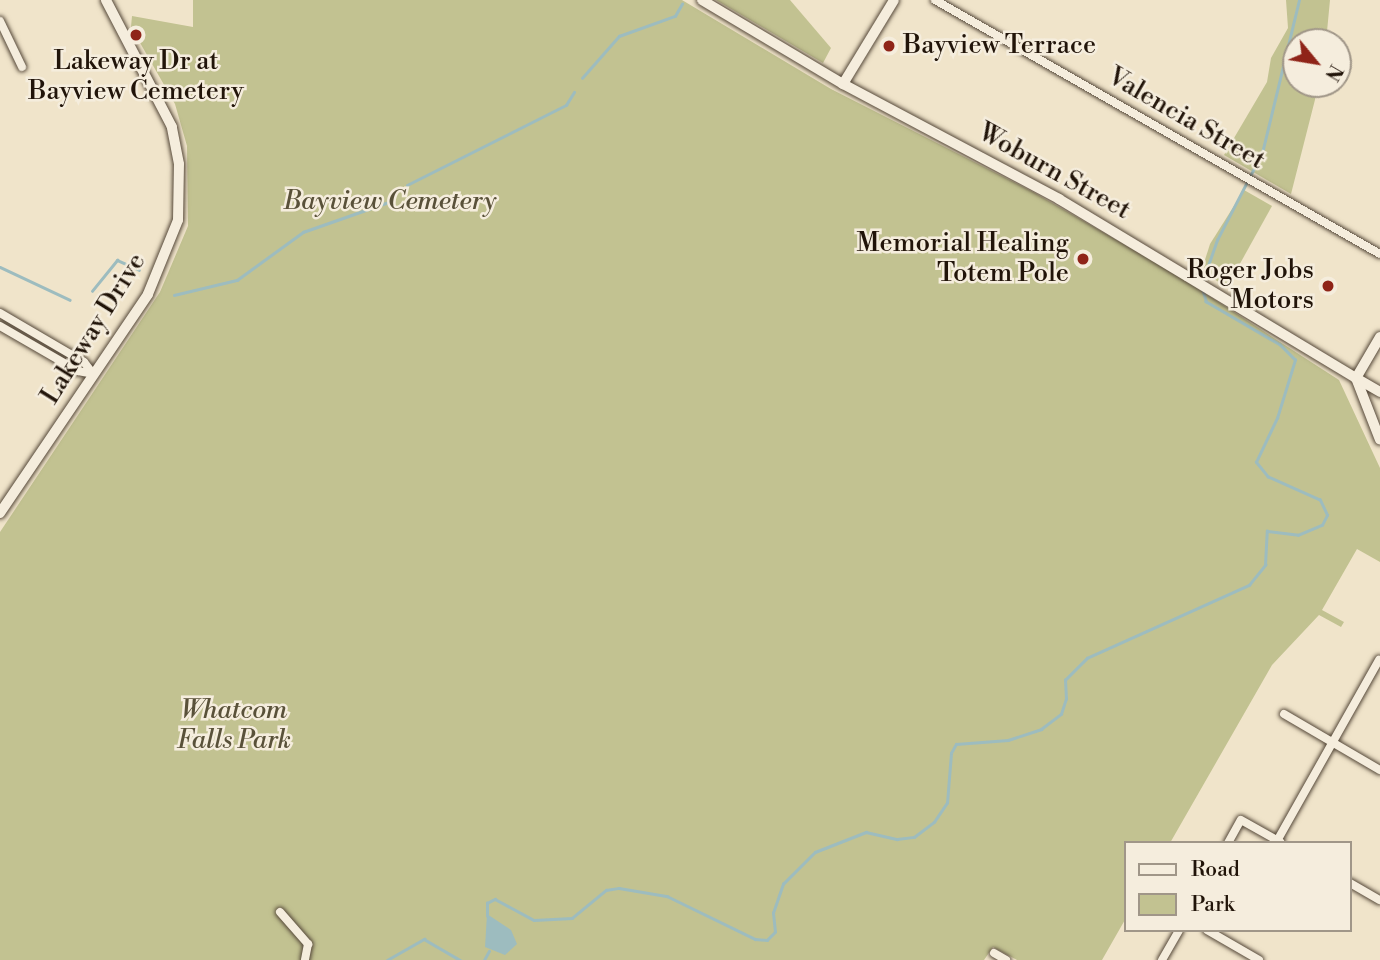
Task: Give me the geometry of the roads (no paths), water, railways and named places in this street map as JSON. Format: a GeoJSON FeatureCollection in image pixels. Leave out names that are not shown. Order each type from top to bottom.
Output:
{"type":"FeatureCollection","features":[{"type":"Feature","properties":{"kind":"main road","name":"Lakeway Drive"},"geometry":{"type":"LineString","coordinates":[[0,513],[164,263],[176,231],[180,192],[179,164],[166,111],[106,0]]}},
{"type":"Feature","properties":{"kind":"main road"},"geometry":{"type":"LineString","coordinates":[[1356,378],[1380,337]]}},
{"type":"Feature","properties":{"kind":"main road","name":"Woburn Street"},"geometry":{"type":"LineString","coordinates":[[1356,378],[1380,392]]}},
{"type":"Feature","properties":{"kind":"street","name":"Woburn Street"},"geometry":{"type":"LineString","coordinates":[[702,0],[843,84],[1036,186],[1221,294],[1356,378]]}},
{"type":"Feature","properties":{"kind":"street"},"geometry":{"type":"LineString","coordinates":[[843,84],[894,0]]}},
{"type":"Feature","properties":{"kind":"street","name":"Valencia Street"},"geometry":{"type":"LineString","coordinates":[[935,0],[1380,254]]}},
{"type":"Feature","properties":{"kind":"street"},"geometry":{"type":"LineString","coordinates":[[0,20],[22,67]]}},
{"type":"Feature","properties":{"kind":"street"},"geometry":{"type":"LineString","coordinates":[[0,313],[84,362],[93,374]]}},
{"type":"Feature","properties":{"kind":"street"},"geometry":{"type":"LineString","coordinates":[[0,326],[78,371],[93,374]]}},
{"type":"Feature","properties":{"kind":"street"},"geometry":{"type":"LineString","coordinates":[[1356,378],[1380,440]]}},
{"type":"Feature","properties":{"kind":"street"},"geometry":{"type":"LineString","coordinates":[[1280,841],[1379,660]]}},
{"type":"Feature","properties":{"kind":"street"},"geometry":{"type":"LineString","coordinates":[[1284,714],[1380,770]]}},
{"type":"Feature","properties":{"kind":"street"},"geometry":{"type":"LineString","coordinates":[[1229,841],[1241,820],[1277,841]]}},
{"type":"Feature","properties":{"kind":"street"},"geometry":{"type":"LineString","coordinates":[[1352,884],[1380,900]]}},
{"type":"Feature","properties":{"kind":"street"},"geometry":{"type":"LineString","coordinates":[[279,912],[308,944],[305,960]]}},
{"type":"Feature","properties":{"kind":"street"},"geometry":{"type":"LineString","coordinates":[[1162,960],[1178,932]]}},
{"type":"Feature","properties":{"kind":"street"},"geometry":{"type":"LineString","coordinates":[[1210,932],[1259,960]]}},
{"type":"Feature","properties":{"kind":"street"},"geometry":{"type":"LineString","coordinates":[[994,953],[1006,960]]}},
{"type":"Feature","properties":{"kind":"water"},"geometry":{"type":"Polygon","coordinates":[[[487,914],[511,930],[517,944],[505,955],[485,947],[487,914]]]}},
{"type":"Feature","properties":{"kind":"waterway"},"geometry":{"type":"LineString","coordinates":[[1202,283],[1217,240],[1262,153],[1299,0]]}},
{"type":"Feature","properties":{"kind":"waterway"},"geometry":{"type":"LineString","coordinates":[[582,78],[619,36],[675,16],[682,4]]}},
{"type":"Feature","properties":{"kind":"waterway"},"geometry":{"type":"LineString","coordinates":[[407,185],[566,105],[574,92]]}},
{"type":"Feature","properties":{"kind":"waterway"},"geometry":{"type":"LineString","coordinates":[[174,295],[237,280],[303,232],[386,203]]}},
{"type":"Feature","properties":{"kind":"waterway"},"geometry":{"type":"LineString","coordinates":[[92,291],[117,260],[139,270]]}},
{"type":"Feature","properties":{"kind":"waterway"},"geometry":{"type":"LineString","coordinates":[[0,267],[70,300]]}},
{"type":"Feature","properties":{"kind":"waterway"},"geometry":{"type":"LineString","coordinates":[[487,916],[487,903],[495,899],[534,920],[572,918],[606,890],[619,888],[667,896],[755,939],[767,940],[775,932],[773,913],[783,884],[815,852],[866,832],[897,839],[914,837],[934,822],[947,803],[951,753],[956,744],[1008,740],[1041,729],[1061,714],[1066,699],[1065,680],[1087,658],[1249,585],[1265,565],[1267,531],[1298,535],[1322,525],[1327,515],[1320,500],[1268,477],[1256,462],[1277,418],[1295,360],[1280,345],[1206,302],[1202,289]]}},
{"type":"Feature","properties":{"kind":"waterway"},"geometry":{"type":"LineString","coordinates":[[387,960],[424,939],[460,960]]}},
{"type":"Feature","properties":{"kind":"waterway"},"geometry":{"type":"LineString","coordinates":[[484,960],[489,951]]}},
{"type":"Feature","properties":{"kind":"place","name":"Lakeway Dr at Bayview Cemetery"},"geometry":{"type":"Point","coordinates":[136,35]}},
{"type":"Feature","properties":{"kind":"place","name":"Bayview Terrace"},"geometry":{"type":"Point","coordinates":[889,46]}},
{"type":"Feature","properties":{"kind":"place","name":"Memorial Healing Totem Pole"},"geometry":{"type":"Point","coordinates":[1083,259]}},
{"type":"Feature","properties":{"kind":"place","name":"Roger Jobs Motors"},"geometry":{"type":"Point","coordinates":[1328,286]}},
{"type":"Feature","properties":{"kind":"park label","name":"Bayview Cemetery"},"geometry":{"type":"Point","coordinates":[390,202]}},
{"type":"Feature","properties":{"kind":"park label","name":"Whatcom Falls Park"},"geometry":{"type":"Point","coordinates":[234,726]}}]}
